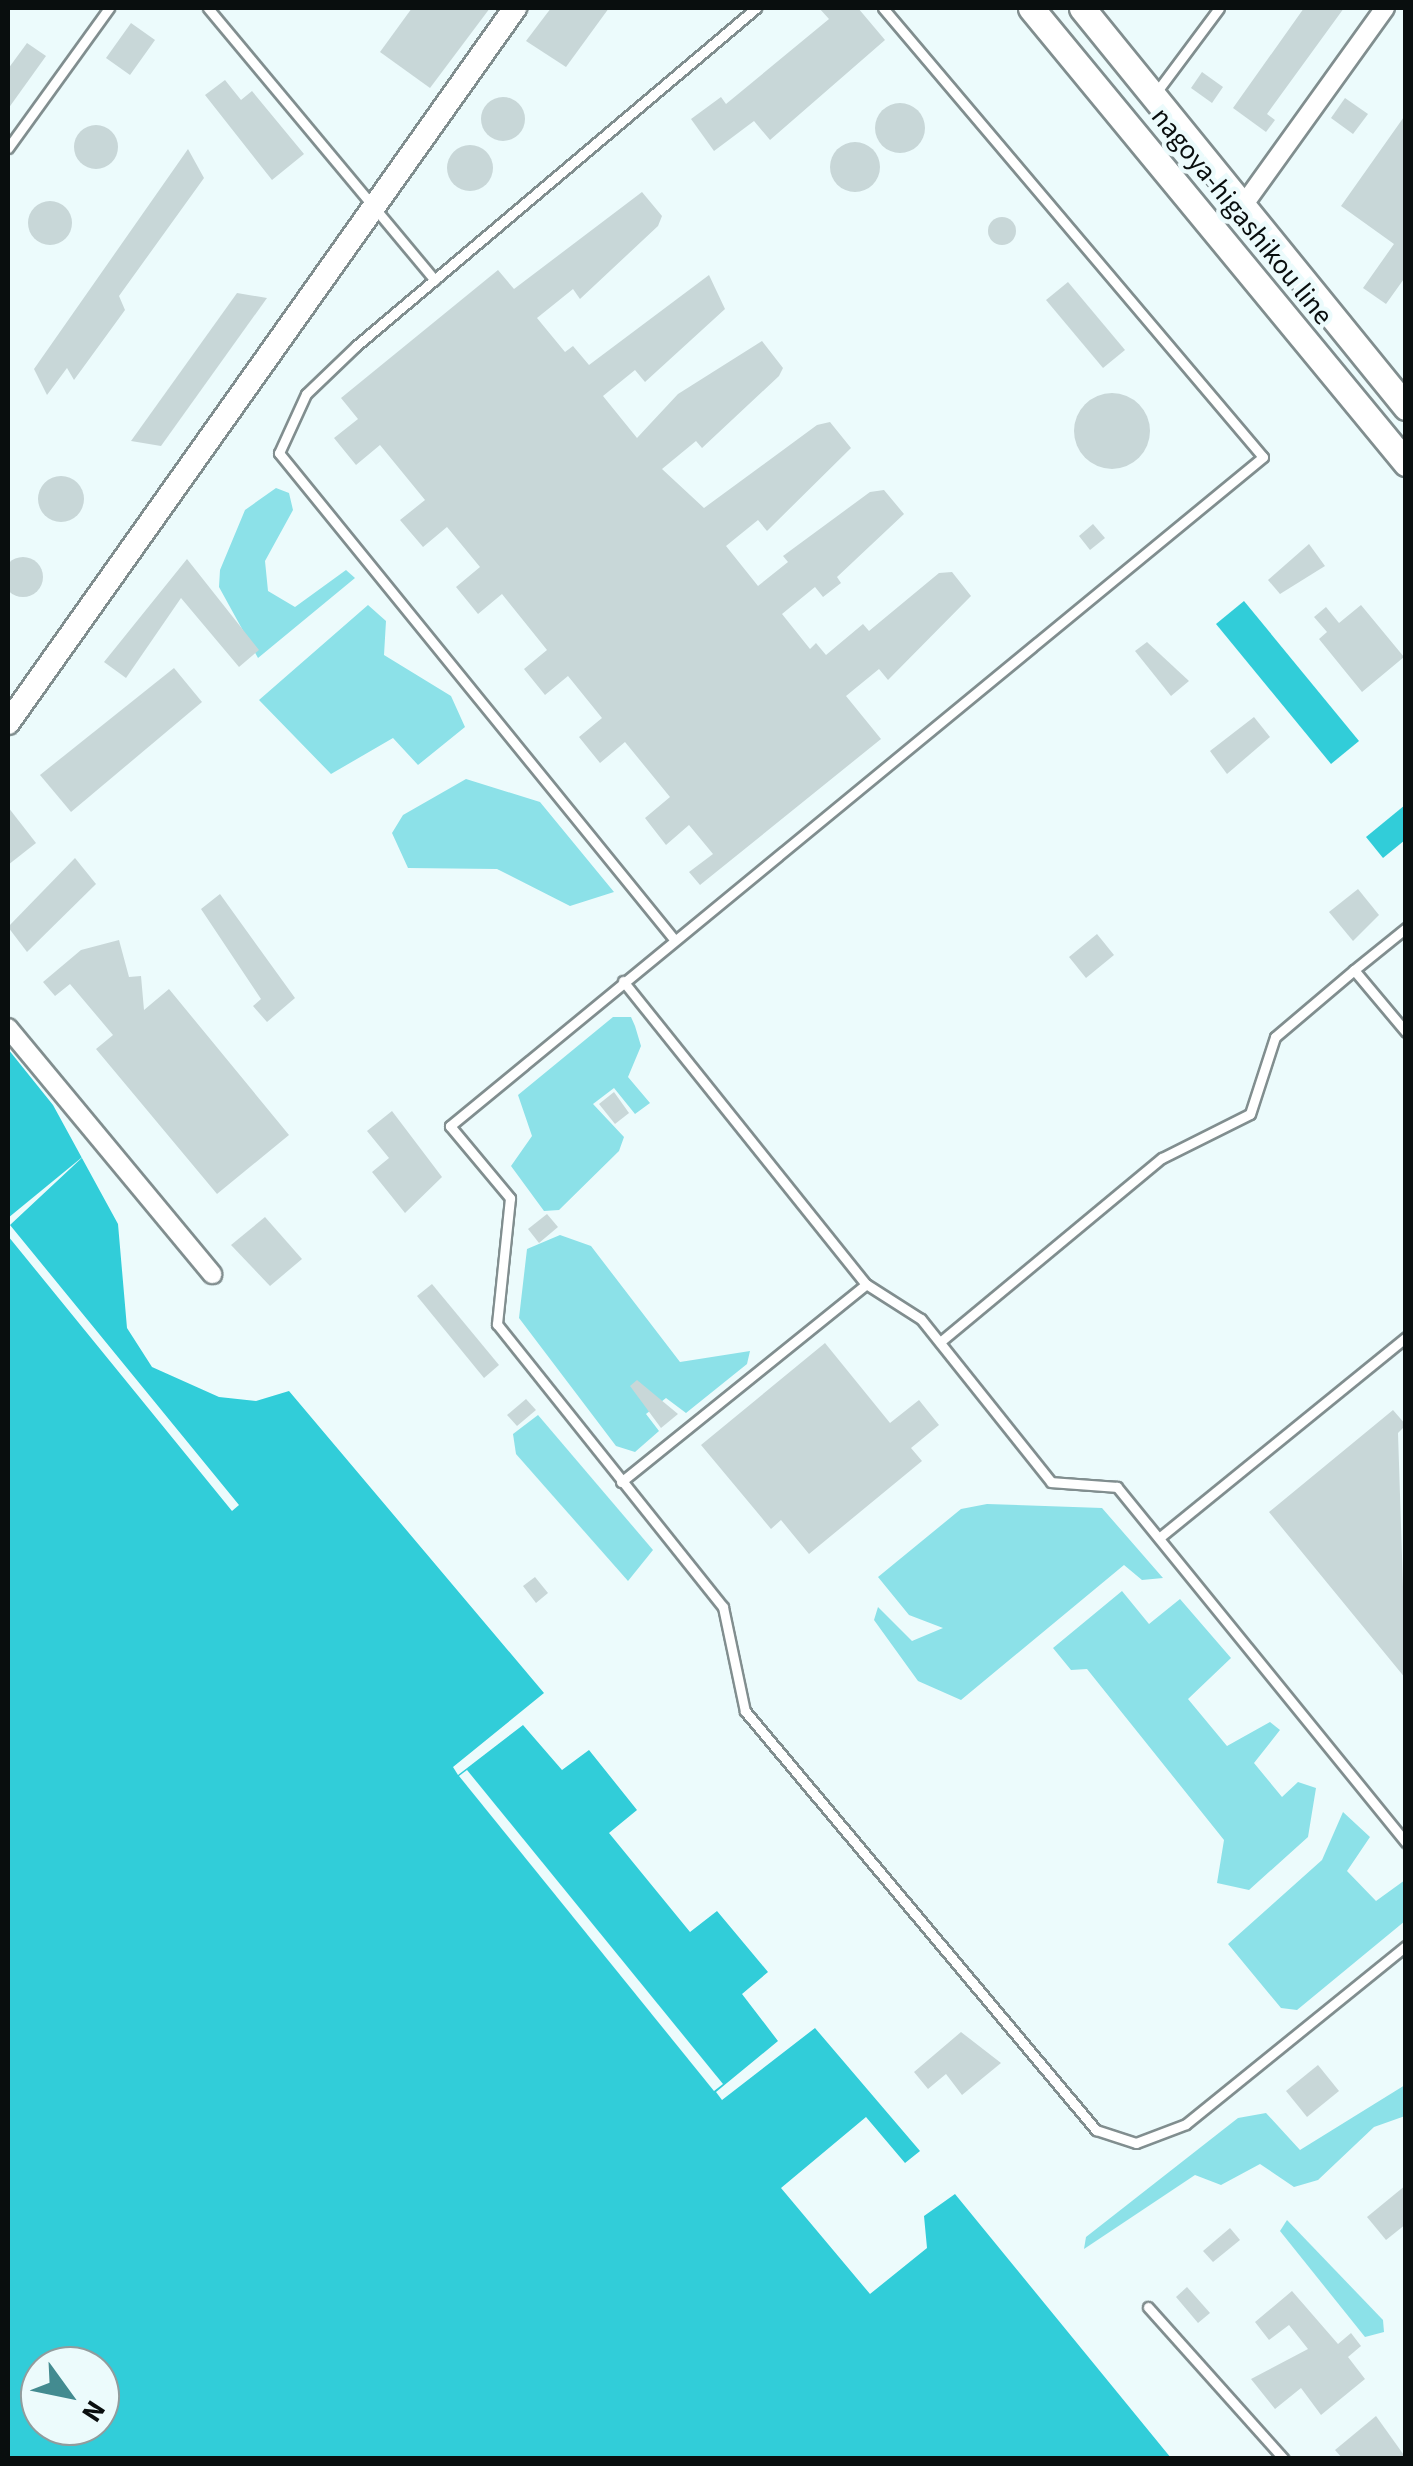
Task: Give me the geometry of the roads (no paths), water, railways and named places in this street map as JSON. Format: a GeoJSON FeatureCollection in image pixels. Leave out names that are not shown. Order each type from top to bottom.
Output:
{"type":"FeatureCollection","features":[{"type":"Feature","properties":{"kind":"main road","name":"nagoya-higashikou line"},"geometry":{"type":"LineString","coordinates":[[1031,8],[1406,463]]}},
{"type":"Feature","properties":{"kind":"main road","name":"nagoya-higashikou line"},"geometry":{"type":"LineString","coordinates":[[1082,8],[1406,407]]}},
{"type":"Feature","properties":{"kind":"street"},"geometry":{"type":"LineString","coordinates":[[8,723],[515,8]]}},
{"type":"Feature","properties":{"kind":"street"},"geometry":{"type":"LineString","coordinates":[[1242,206],[1385,8]]}},
{"type":"Feature","properties":{"kind":"street"},"geometry":{"type":"LineString","coordinates":[[8,1028],[212,1274]]}},
{"type":"Feature","properties":{"kind":"lane"},"geometry":{"type":"LineString","coordinates":[[8,148],[109,8]]}},
{"type":"Feature","properties":{"kind":"lane"},"geometry":{"type":"LineString","coordinates":[[208,8],[435,280]]}},
{"type":"Feature","properties":{"kind":"lane"},"geometry":{"type":"LineString","coordinates":[[673,938],[279,453],[306,394],[756,8]]}},
{"type":"Feature","properties":{"kind":"lane"},"geometry":{"type":"LineString","coordinates":[[883,8],[1264,457],[673,938],[450,1126],[510,1198],[503,1337],[724,1607],[745,1710],[1096,2130],[1136,2143],[1186,2124],[1406,1946]]}},
{"type":"Feature","properties":{"kind":"lane"},"geometry":{"type":"LineString","coordinates":[[1154,95],[1219,8]]}},
{"type":"Feature","properties":{"kind":"lane"},"geometry":{"type":"LineString","coordinates":[[940,1342],[1162,1158],[1250,1114],[1275,1037],[1406,928]]}},
{"type":"Feature","properties":{"kind":"lane"},"geometry":{"type":"LineString","coordinates":[[1354,970],[1406,1032]]}},
{"type":"Feature","properties":{"kind":"lane"},"geometry":{"type":"LineString","coordinates":[[624,982],[866,1284],[940,1342],[1051,1482],[1117,1487],[1406,1842]]}},
{"type":"Feature","properties":{"kind":"lane"},"geometry":{"type":"LineString","coordinates":[[621,1482],[866,1284]]}},
{"type":"Feature","properties":{"kind":"lane"},"geometry":{"type":"LineString","coordinates":[[1158,1538],[1406,1337]]}},
{"type":"Feature","properties":{"kind":"lane"},"geometry":{"type":"LineString","coordinates":[[1148,2307],[1283,2458]]}}]}
